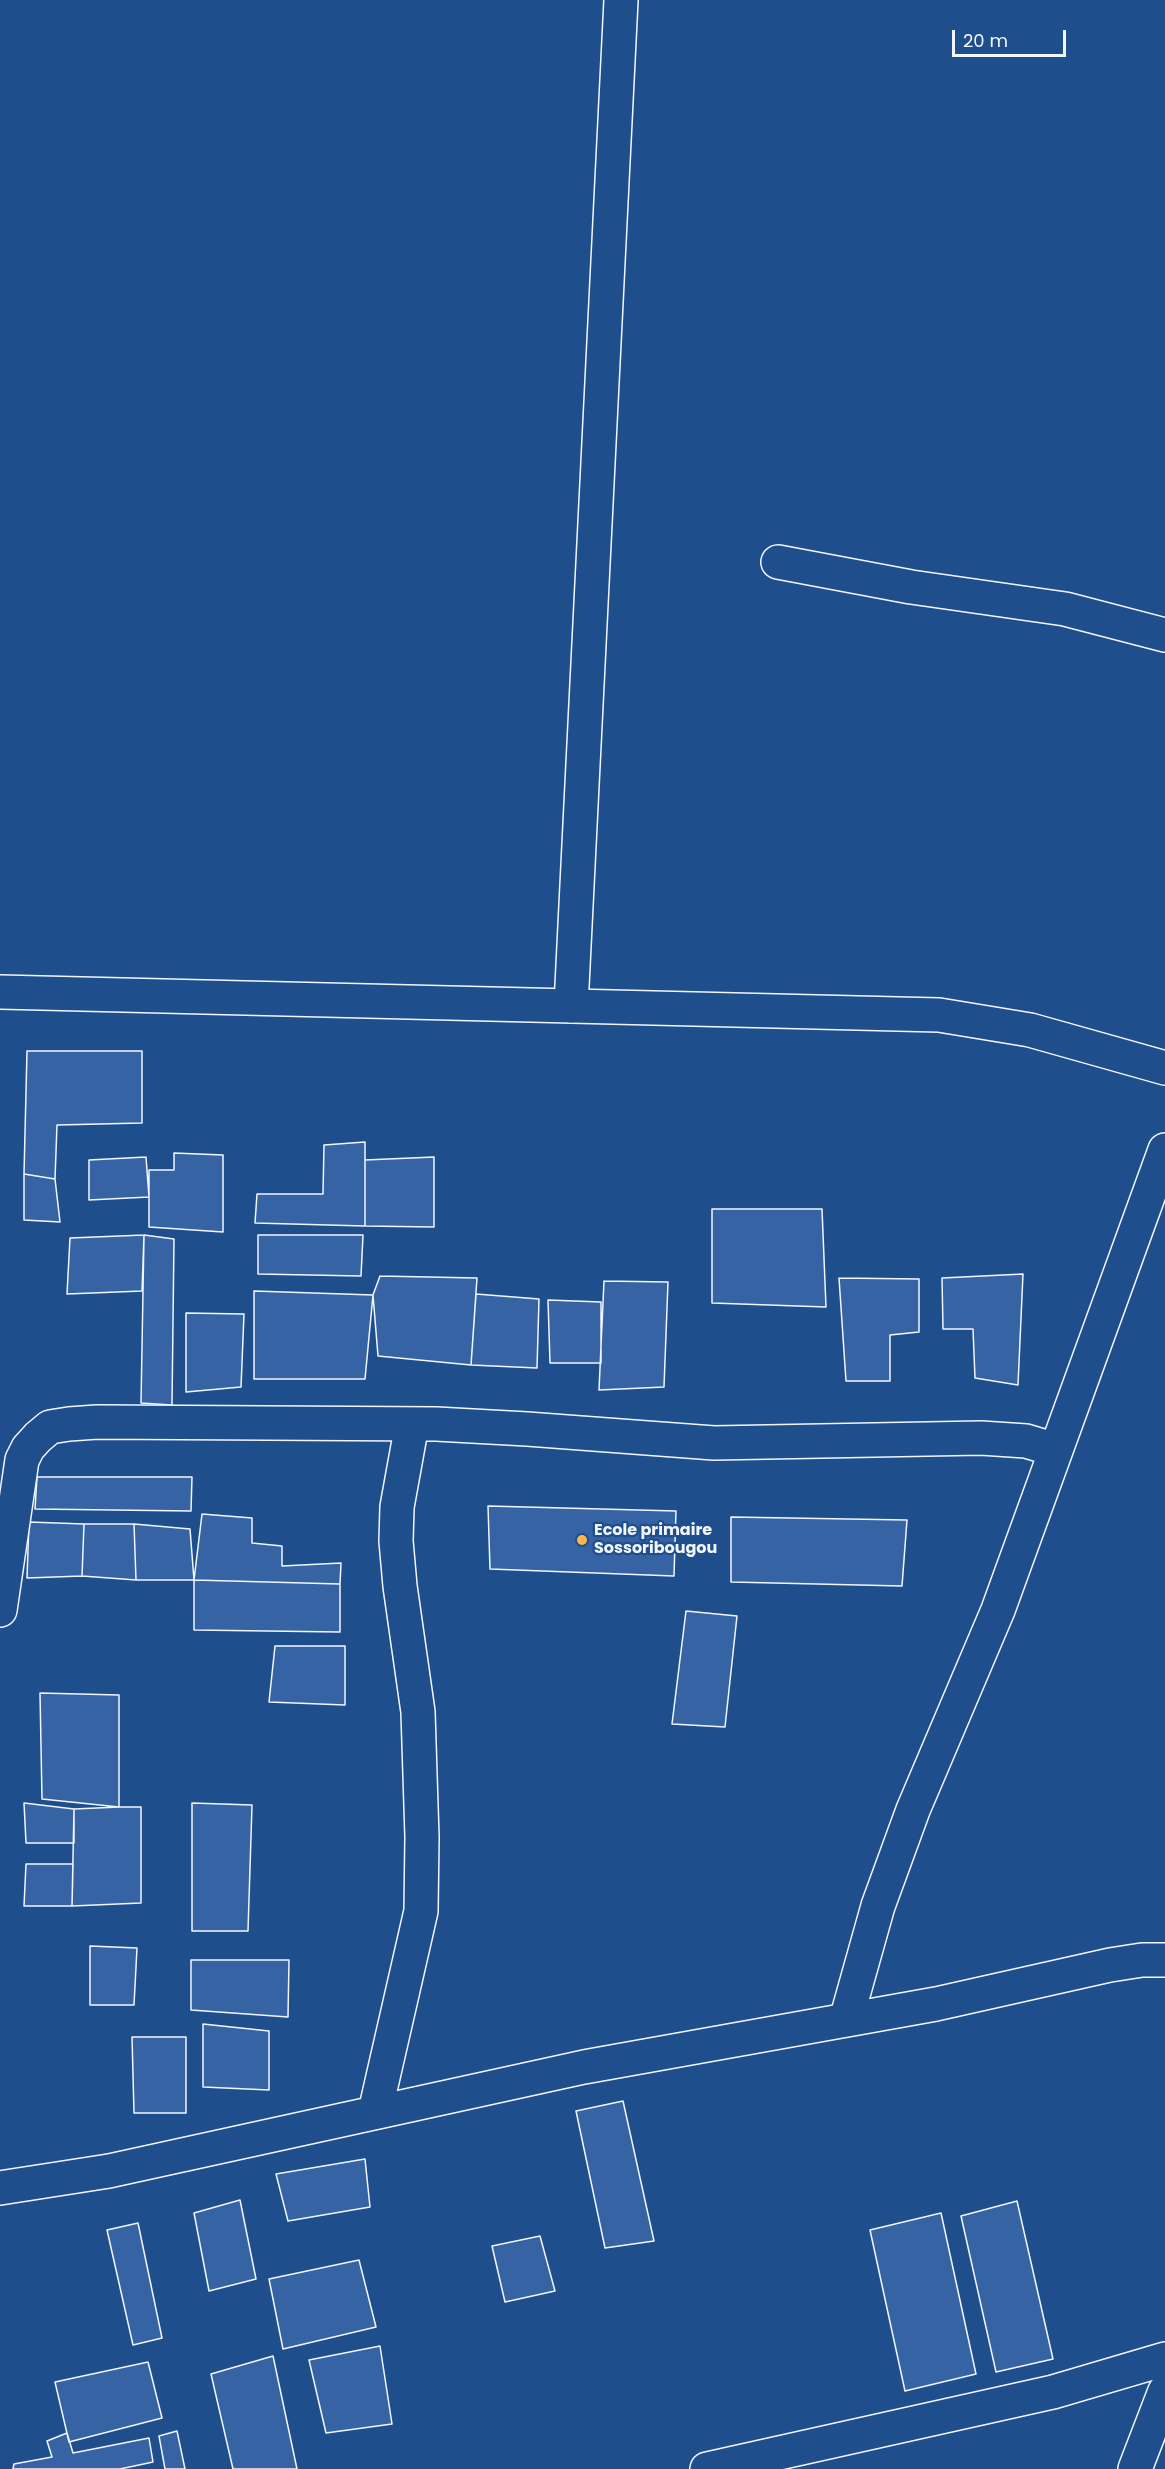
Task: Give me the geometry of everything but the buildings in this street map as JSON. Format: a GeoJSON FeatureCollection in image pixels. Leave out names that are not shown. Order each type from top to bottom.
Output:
{"type":"FeatureCollection","features":[{"type":"Feature","properties":{"kind":"street"},"geometry":{"type":"LineString","coordinates":[[571,1006],[621,11],[598,0]]}},
{"type":"Feature","properties":{"kind":"street"},"geometry":{"type":"LineString","coordinates":[[778,562],[911,587],[1065,609],[1165,635]]}},
{"type":"Feature","properties":{"kind":"street"},"geometry":{"type":"LineString","coordinates":[[0,992],[939,1015],[1030,1030],[1165,1068]]}},
{"type":"Feature","properties":{"kind":"street"},"geometry":{"type":"LineString","coordinates":[[846,2020],[878,1906],[913,1810],[998,1610],[1165,1150]]}},
{"type":"Feature","properties":{"kind":"street"},"geometry":{"type":"LineString","coordinates":[[0,1610],[22,1460],[28,1448],[50,1427],[97,1422],[412,1424],[527,1428],[714,1443],[981,1438],[1026,1441],[1056,1450]]}},
{"type":"Feature","properties":{"kind":"street"},"geometry":{"type":"LineString","coordinates":[[375,2112],[422,1911],[418,1712],[396,1541],[397,1507],[412,1424]]}},
{"type":"Feature","properties":{"kind":"street"},"geometry":{"type":"LineString","coordinates":[[0,2188],[109,2171],[584,2067],[936,2004],[1110,1965],[1142,1960],[1165,1960]]}},
{"type":"Feature","properties":{"kind":"street"},"geometry":{"type":"LineString","coordinates":[[707,2469],[1053,2392],[1165,2359]]}},
{"type":"Feature","properties":{"kind":"street"},"geometry":{"type":"LineString","coordinates":[[1136,2469],[1165,2391]]}},
{"type":"Feature","properties":{"kind":"place","name":"Ecole primaire Sossoribougou"},"geometry":{"type":"Point","coordinates":[582,1540]}}]}
